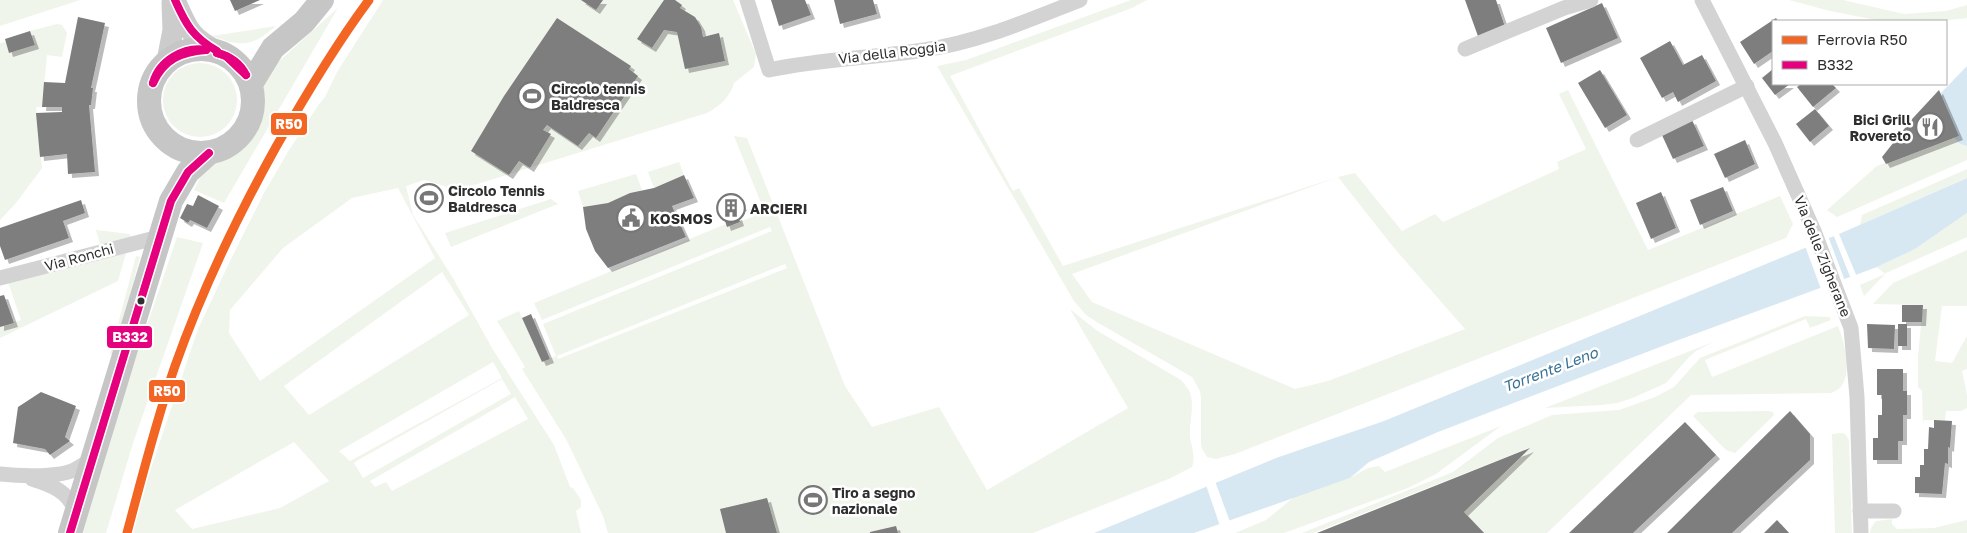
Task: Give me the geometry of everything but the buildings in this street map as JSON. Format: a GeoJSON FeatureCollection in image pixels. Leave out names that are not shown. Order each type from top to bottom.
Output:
{"type":"FeatureCollection","features":[{"type":"Feature","properties":{"kind":"main road"},"geometry":{"type":"LineString","coordinates":[[165,140],[182,150],[195,154],[210,153],[227,147],[241,136],[250,120],[254,102],[251,84],[245,72],[227,57],[198,41],[174,0]]}},
{"type":"Feature","properties":{"kind":"main road"},"geometry":{"type":"LineString","coordinates":[[167,61],[173,30],[174,0]]}},
{"type":"Feature","properties":{"kind":"main road"},"geometry":{"type":"LineString","coordinates":[[251,84],[273,48],[304,22],[322,0]]}},
{"type":"Feature","properties":{"kind":"main road"},"geometry":{"type":"LineString","coordinates":[[171,201],[171,162],[165,140],[152,121],[148,106],[149,92],[154,77],[167,61],[188,50],[203,49],[227,57],[273,48]]}},
{"type":"Feature","properties":{"kind":"main road"},"geometry":{"type":"LineString","coordinates":[[73,524],[171,201],[188,172],[210,153]]}},
{"type":"Feature","properties":{"kind":"street","name":"Via della Roggia"},"geometry":{"type":"LineString","coordinates":[[747,0],[769,70],[829,59],[924,50],[964,42],[994,34],[1080,0]]}},
{"type":"Feature","properties":{"kind":"street"},"geometry":{"type":"LineString","coordinates":[[1465,49],[1564,8],[1591,0]]}},
{"type":"Feature","properties":{"kind":"street","name":"Via delle Zigherane"},"geometry":{"type":"LineString","coordinates":[[1702,0],[1775,143],[1814,231],[1847,314],[1854,344],[1858,397],[1860,533]]}},
{"type":"Feature","properties":{"kind":"street"},"geometry":{"type":"LineString","coordinates":[[1637,140],[1747,86]]}},
{"type":"Feature","properties":{"kind":"street","name":"Via Ronchi"},"geometry":{"type":"LineString","coordinates":[[0,278],[159,237]]}},
{"type":"Feature","properties":{"kind":"street"},"geometry":{"type":"LineString","coordinates":[[0,474],[23,476],[73,471],[93,458]]}},
{"type":"Feature","properties":{"kind":"street"},"geometry":{"type":"LineString","coordinates":[[23,476],[49,484],[61,491],[70,500],[73,524]]}},
{"type":"Feature","properties":{"kind":"street"},"geometry":{"type":"LineString","coordinates":[[1860,511],[1889,508]]}},
{"type":"Feature","properties":{"kind":"shaded area"},"geometry":{"type":"Polygon","coordinates":[[[0,0],[80,0],[0,26],[0,0]]]}},
{"type":"Feature","properties":{"kind":"shaded area"},"geometry":{"type":"Polygon","coordinates":[[[383,0],[733,0],[756,54],[754,67],[734,83],[727,97],[711,111],[458,190],[424,180],[406,186],[413,215],[453,278],[492,348],[554,445],[570,487],[573,488],[581,500],[581,507],[576,511],[581,533],[131,533],[198,329],[264,193],[289,150],[325,97],[337,72],[383,0]],[[398,188],[352,198],[283,248],[230,310],[229,333],[260,381],[435,258],[398,188]],[[442,272],[284,386],[309,415],[469,315],[442,272]],[[493,362],[339,451],[350,461],[502,378],[493,362]],[[502,379],[354,463],[363,478],[511,394],[502,379]],[[515,397],[370,481],[375,487],[386,482],[392,491],[528,419],[515,397]],[[294,442],[175,510],[192,529],[280,508],[329,481],[294,442]]]}},
{"type":"Feature","properties":{"kind":"shaded area"},"geometry":{"type":"Polygon","coordinates":[[[1131,0],[1147,0],[1132,8],[950,76],[1013,191],[1019,188],[1063,266],[1338,177],[1355,173],[1402,231],[1435,214],[1443,222],[1559,169],[1557,162],[1586,149],[1559,94],[1568,90],[1648,250],[1780,196],[1793,224],[1786,238],[1235,454],[1216,459],[1207,457],[1202,449],[1200,391],[1192,377],[1095,321],[1086,315],[1074,301],[937,66],[966,60],[1131,0]],[[1338,177],[1072,274],[1092,302],[1295,389],[1328,381],[1465,329],[1394,248],[1338,177]]]}},
{"type":"Feature","properties":{"kind":"shaded area"},"geometry":{"type":"Polygon","coordinates":[[[1789,0],[1843,0],[1904,14],[1946,11],[1967,5],[1967,18],[1947,20],[1876,20],[1830,11],[1789,0]]]}},
{"type":"Feature","properties":{"kind":"shaded area"},"geometry":{"type":"Polygon","coordinates":[[[338,8],[224,203],[194,190],[205,168],[212,163],[233,156],[243,149],[250,139],[259,114],[257,94],[277,63],[338,8]]]}},
{"type":"Feature","properties":{"kind":"shaded area"},"geometry":{"type":"Polygon","coordinates":[[[57,24],[62,25],[67,33],[62,57],[47,55],[42,107],[36,107],[42,168],[16,203],[0,220],[0,43],[35,44],[30,31],[57,24]]]}},
{"type":"Feature","properties":{"kind":"shaded area"},"geometry":{"type":"Polygon","coordinates":[[[276,26],[260,38],[246,43],[231,42],[212,36],[276,26]]]}},
{"type":"Feature","properties":{"kind":"shaded area"},"geometry":{"type":"Polygon","coordinates":[[[200,63],[221,69],[231,79],[237,100],[231,121],[221,131],[200,137],[179,131],[169,121],[163,100],[169,79],[179,69],[200,63]]]}},
{"type":"Feature","properties":{"kind":"shaded area"},"geometry":{"type":"Polygon","coordinates":[[[734,136],[747,138],[845,386],[872,427],[939,407],[987,490],[1128,408],[1070,309],[1096,330],[1181,380],[1186,386],[1192,401],[1190,431],[1193,455],[1192,467],[1171,478],[1033,533],[608,533],[603,516],[566,439],[522,369],[525,367],[497,321],[519,311],[542,362],[556,356],[543,324],[772,231],[770,227],[542,320],[534,303],[726,224],[728,226],[755,216],[754,212],[763,208],[734,136]],[[785,264],[557,356],[558,359],[787,268],[785,264]]]}},
{"type":"Feature","properties":{"kind":"shaded area"},"geometry":{"type":"Polygon","coordinates":[[[1954,138],[1960,144],[1967,146],[1967,160],[1837,217],[1827,210],[1877,166],[1954,138]]]}},
{"type":"Feature","properties":{"kind":"shaded area"},"geometry":{"type":"Polygon","coordinates":[[[679,162],[684,175],[654,188],[648,172],[679,162]]]}},
{"type":"Feature","properties":{"kind":"shaded area"},"geometry":{"type":"Polygon","coordinates":[[[1967,169],[1967,178],[1860,225],[1862,215],[1967,169]]]}},
{"type":"Feature","properties":{"kind":"shaded area"},"geometry":{"type":"Polygon","coordinates":[[[636,174],[642,190],[608,203],[583,207],[578,191],[636,174]]]}},
{"type":"Feature","properties":{"kind":"shaded area","name":"Circolo Tennis Baldresca"},"geometry":{"type":"Polygon","coordinates":[[[421,186],[441,191],[435,208],[418,204],[421,186]]]}},
{"type":"Feature","properties":{"kind":"shaded area"},"geometry":{"type":"Polygon","coordinates":[[[551,199],[558,204],[451,247],[445,233],[551,199]]]}},
{"type":"Feature","properties":{"kind":"shaded area"},"geometry":{"type":"Polygon","coordinates":[[[1967,213],[1967,237],[1886,273],[1864,296],[1860,285],[1885,274],[1877,267],[1915,249],[1967,213]]]}},
{"type":"Feature","properties":{"kind":"shaded area"},"geometry":{"type":"Polygon","coordinates":[[[96,230],[130,234],[131,237],[100,244],[96,230]]]}},
{"type":"Feature","properties":{"kind":"shaded area"},"geometry":{"type":"Polygon","coordinates":[[[177,237],[203,243],[133,443],[106,533],[80,533],[110,434],[177,237]]]}},
{"type":"Feature","properties":{"kind":"shaded area"},"geometry":{"type":"Polygon","coordinates":[[[1967,250],[1967,306],[1942,306],[1935,361],[1952,363],[1967,336],[1967,369],[1962,371],[1967,395],[1967,408],[1961,411],[1946,411],[1945,421],[1924,420],[1923,424],[1922,391],[1918,387],[1918,356],[1923,305],[1873,304],[1893,283],[1967,250]]]}},
{"type":"Feature","properties":{"kind":"shaded area"},"geometry":{"type":"Polygon","coordinates":[[[126,253],[118,281],[0,338],[0,327],[21,320],[8,282],[126,253]]]}},
{"type":"Feature","properties":{"kind":"shaded area"},"geometry":{"type":"Polygon","coordinates":[[[136,256],[140,257],[114,355],[110,354],[136,256]]]}},
{"type":"Feature","properties":{"kind":"shaded area"},"geometry":{"type":"Polygon","coordinates":[[[1805,316],[1830,317],[1831,320],[1810,328],[1806,319],[1705,360],[1712,377],[1838,326],[1844,343],[1847,364],[1844,382],[1838,389],[1830,393],[1691,395],[1547,533],[1484,533],[1464,512],[1529,448],[1313,533],[1302,533],[1453,472],[1498,438],[1552,415],[1619,410],[1655,397],[1674,387],[1700,358],[1805,316]]]}},
{"type":"Feature","properties":{"kind":"shaded area"},"geometry":{"type":"Polygon","coordinates":[[[1713,342],[1689,357],[1666,383],[1635,397],[1618,403],[1545,408],[1713,342]]]}},
{"type":"Feature","properties":{"kind":"shaded area"},"geometry":{"type":"Polygon","coordinates":[[[1698,412],[1773,412],[1774,415],[1735,453],[1726,450],[1693,416],[1698,412]]]}},
{"type":"Feature","properties":{"kind":"shaded area"},"geometry":{"type":"Polygon","coordinates":[[[1501,426],[1436,474],[1408,488],[1284,533],[1235,533],[1266,520],[1294,497],[1350,478],[1368,468],[1379,466],[1385,472],[1501,426]]]}},
{"type":"Feature","properties":{"kind":"shaded area"},"geometry":{"type":"Polygon","coordinates":[[[1842,433],[1849,440],[1852,533],[1835,533],[1832,434],[1842,433]]]}},
{"type":"Feature","properties":{"kind":"shaded area"},"geometry":{"type":"Polygon","coordinates":[[[1892,519],[1892,524],[1897,529],[1934,528],[1967,520],[1967,533],[1870,533],[1876,521],[1892,519]]]}},
{"type":"Feature","properties":{"kind":"water"},"geometry":{"type":"Polygon","coordinates":[[[1967,66],[1967,146],[1960,144],[1954,138],[1940,94],[1967,66]]]}},
{"type":"Feature","properties":{"kind":"water","name":"Torrente Leno"},"geometry":{"type":"Polygon","coordinates":[[[1967,178],[1967,213],[1915,249],[1877,267],[1673,342],[1438,432],[1369,462],[1350,478],[1194,533],[1094,533],[1276,458],[1384,421],[1839,234],[1967,178]]]}},
{"type":"Feature","properties":{"kind":"pier"},"geometry":{"type":"Polygon","coordinates":[[[1839,232],[1857,277],[1851,279],[1833,234],[1839,232]]]}},
{"type":"Feature","properties":{"kind":"pier"},"geometry":{"type":"Polygon","coordinates":[[[1828,236],[1845,281],[1821,289],[1805,246],[1828,236]]]}},
{"type":"Feature","properties":{"kind":"pier"},"geometry":{"type":"Polygon","coordinates":[[[1215,481],[1230,522],[1220,526],[1206,485],[1215,481]]]}},
{"type":"Feature","properties":{"kind":"rail line","name":"R50"},"geometry":{"type":"LineString","coordinates":[[127,533],[155,428],[175,366],[221,254],[262,173],[298,109],[332,54],[369,0]]}},
{"type":"Feature","properties":{"kind":"transit line","name":"B332"},"geometry":{"type":"LineString","coordinates":[[175,0],[191,30],[202,41],[217,51]]}},
{"type":"Feature","properties":{"kind":"transit line","name":"B332"},"geometry":{"type":"LineString","coordinates":[[153,83],[161,68],[173,57],[189,50],[206,50]]}},
{"type":"Feature","properties":{"kind":"transit line","name":"B332"},"geometry":{"type":"LineString","coordinates":[[153,83],[162,68],[174,58],[206,50]]}},
{"type":"Feature","properties":{"kind":"transit line","name":"B332"},"geometry":{"type":"LineString","coordinates":[[217,53],[234,61],[246,75]]}},
{"type":"Feature","properties":{"kind":"transit line","name":"B332"},"geometry":{"type":"LineString","coordinates":[[217,53],[226,56],[246,75]]}},
{"type":"Feature","properties":{"kind":"transit line","name":"B332"},"geometry":{"type":"LineString","coordinates":[[70,533],[171,201],[188,172],[209,153]]}},
{"type":"Feature","properties":{"kind":"place","name":"Circolo tennis Baldresca"},"geometry":{"type":"Point","coordinates":[532,96]}},
{"type":"Feature","properties":{"kind":"place","name":"Bici Grill Rovereto"},"geometry":{"type":"Point","coordinates":[1930,127]}},
{"type":"Feature","properties":{"kind":"place","name":"Circolo Tennis Baldresca"},"geometry":{"type":"Point","coordinates":[429,198]}},
{"type":"Feature","properties":{"kind":"place","name":"ARCIERI"},"geometry":{"type":"Point","coordinates":[731,208]}},
{"type":"Feature","properties":{"kind":"place","name":"KOSMOS"},"geometry":{"type":"Point","coordinates":[631,218]}},
{"type":"Feature","properties":{"kind":"place","name":"Tiro a segno nazionale"},"geometry":{"type":"Point","coordinates":[813,500]}}]}
